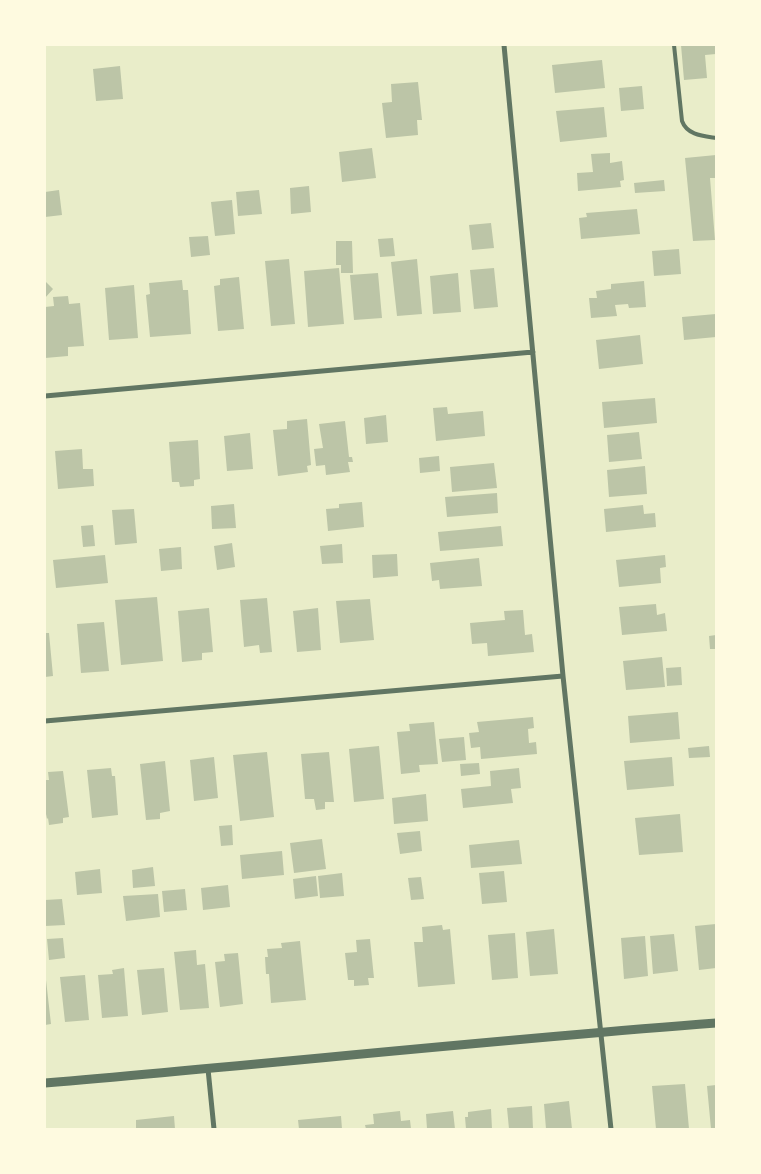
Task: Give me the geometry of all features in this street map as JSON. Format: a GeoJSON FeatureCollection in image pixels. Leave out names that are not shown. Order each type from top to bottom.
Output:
{"type":"FeatureCollection","features":[{"type":"Feature","properties":{"kind":"street"},"geometry":{"type":"LineString","coordinates":[[504,45],[563,676],[611,1129]]}},
{"type":"Feature","properties":{"kind":"street"},"geometry":{"type":"LineString","coordinates":[[45,396],[533,352]]}},
{"type":"Feature","properties":{"kind":"street"},"geometry":{"type":"LineString","coordinates":[[45,721],[563,676]]}},
{"type":"Feature","properties":{"kind":"street"},"geometry":{"type":"LineString","coordinates":[[45,1083],[716,1023]]}},
{"type":"Feature","properties":{"kind":"street"},"geometry":{"type":"LineString","coordinates":[[208,1069],[214,1129]]}},
{"type":"Feature","properties":{"kind":"lane"},"geometry":{"type":"LineString","coordinates":[[674,45],[684,127],[688,131],[716,138]]}},
{"type":"Feature","properties":{"kind":"building"},"geometry":{"type":"Polygon","coordinates":[[[681,45],[715,45],[716,54],[705,55],[707,78],[684,80],[681,45]]]}},
{"type":"Feature","properties":{"kind":"building"},"geometry":{"type":"Polygon","coordinates":[[[602,60],[605,88],[555,93],[552,65],[602,60]]]}},
{"type":"Feature","properties":{"kind":"building"},"geometry":{"type":"Polygon","coordinates":[[[120,66],[123,99],[96,101],[93,69],[120,66]]]}},
{"type":"Feature","properties":{"kind":"building"},"geometry":{"type":"Polygon","coordinates":[[[418,82],[422,120],[417,120],[418,135],[386,138],[382,103],[392,102],[391,84],[418,82]]]}},
{"type":"Feature","properties":{"kind":"building"},"geometry":{"type":"Polygon","coordinates":[[[642,86],[644,109],[621,111],[619,88],[642,86]]]}},
{"type":"Feature","properties":{"kind":"building"},"geometry":{"type":"Polygon","coordinates":[[[604,107],[607,137],[560,142],[556,111],[604,107]]]}},
{"type":"Feature","properties":{"kind":"building"},"geometry":{"type":"Polygon","coordinates":[[[372,148],[376,178],[342,182],[339,152],[372,148]]]}},
{"type":"Feature","properties":{"kind":"building"},"geometry":{"type":"Polygon","coordinates":[[[610,153],[610,163],[622,161],[624,180],[620,181],[621,187],[578,191],[577,173],[593,172],[591,154],[610,153]]]}},
{"type":"Feature","properties":{"kind":"building"},"geometry":{"type":"Polygon","coordinates":[[[716,155],[716,178],[710,178],[715,240],[693,241],[685,158],[716,155]]]}},
{"type":"Feature","properties":{"kind":"building"},"geometry":{"type":"Polygon","coordinates":[[[664,180],[665,191],[635,193],[634,183],[664,180]]]}},
{"type":"Feature","properties":{"kind":"building"},"geometry":{"type":"Polygon","coordinates":[[[309,186],[311,212],[291,214],[290,188],[309,186]]]}},
{"type":"Feature","properties":{"kind":"building"},"geometry":{"type":"Polygon","coordinates":[[[59,190],[62,215],[45,217],[45,192],[59,190]]]}},
{"type":"Feature","properties":{"kind":"building"},"geometry":{"type":"Polygon","coordinates":[[[259,190],[262,214],[238,216],[236,192],[259,190]]]}},
{"type":"Feature","properties":{"kind":"building"},"geometry":{"type":"Polygon","coordinates":[[[232,200],[235,234],[215,236],[211,202],[232,200]]]}},
{"type":"Feature","properties":{"kind":"building"},"geometry":{"type":"Polygon","coordinates":[[[637,209],[640,234],[581,239],[579,218],[587,217],[586,213],[637,209]]]}},
{"type":"Feature","properties":{"kind":"building"},"geometry":{"type":"Polygon","coordinates":[[[491,223],[494,248],[472,250],[469,225],[491,223]]]}},
{"type":"Feature","properties":{"kind":"building"},"geometry":{"type":"Polygon","coordinates":[[[208,236],[210,255],[191,257],[189,237],[208,236]]]}},
{"type":"Feature","properties":{"kind":"building"},"geometry":{"type":"Polygon","coordinates":[[[393,238],[395,256],[380,257],[378,239],[393,238]]]}},
{"type":"Feature","properties":{"kind":"building"},"geometry":{"type":"Polygon","coordinates":[[[336,241],[352,241],[353,273],[341,273],[341,265],[336,265],[336,241]]]}},
{"type":"Feature","properties":{"kind":"building"},"geometry":{"type":"Polygon","coordinates":[[[679,249],[681,274],[654,276],[652,251],[679,249]]]}},
{"type":"Feature","properties":{"kind":"building"},"geometry":{"type":"Polygon","coordinates":[[[289,259],[295,324],[271,326],[265,261],[289,259]]]}},
{"type":"Feature","properties":{"kind":"building"},"geometry":{"type":"Polygon","coordinates":[[[417,259],[422,314],[397,316],[391,262],[417,259]]]}},
{"type":"Feature","properties":{"kind":"building"},"geometry":{"type":"Polygon","coordinates":[[[339,268],[344,324],[308,327],[304,271],[339,268]]]}},
{"type":"Feature","properties":{"kind":"building"},"geometry":{"type":"Polygon","coordinates":[[[494,268],[498,307],[474,309],[470,270],[494,268]]]}},
{"type":"Feature","properties":{"kind":"building"},"geometry":{"type":"Polygon","coordinates":[[[378,273],[382,318],[354,320],[350,275],[378,273]]]}},
{"type":"Feature","properties":{"kind":"building"},"geometry":{"type":"Polygon","coordinates":[[[458,273],[461,312],[433,314],[430,276],[458,273]]]}},
{"type":"Feature","properties":{"kind":"building"},"geometry":{"type":"Polygon","coordinates":[[[239,277],[244,329],[218,331],[214,286],[220,285],[220,279],[239,277]]]}},
{"type":"Feature","properties":{"kind":"building"},"geometry":{"type":"Polygon","coordinates":[[[182,280],[183,290],[188,290],[191,334],[150,337],[146,295],[150,294],[149,283],[182,280]]]}},
{"type":"Feature","properties":{"kind":"building"},"geometry":{"type":"Polygon","coordinates":[[[45,281],[53,289],[45,298],[45,281]]]}},
{"type":"Feature","properties":{"kind":"building"},"geometry":{"type":"Polygon","coordinates":[[[644,281],[646,307],[629,308],[628,304],[615,305],[617,316],[591,318],[589,298],[597,298],[596,291],[611,289],[611,284],[644,281]]]}},
{"type":"Feature","properties":{"kind":"building"},"geometry":{"type":"Polygon","coordinates":[[[134,285],[138,338],[109,340],[105,288],[134,285]]]}},
{"type":"Feature","properties":{"kind":"building"},"geometry":{"type":"Polygon","coordinates":[[[68,296],[69,304],[80,303],[84,346],[68,347],[68,356],[45,358],[45,307],[54,306],[53,297],[68,296]]]}},
{"type":"Feature","properties":{"kind":"building"},"geometry":{"type":"Polygon","coordinates":[[[716,314],[716,337],[684,340],[682,317],[716,314]]]}},
{"type":"Feature","properties":{"kind":"building"},"geometry":{"type":"Polygon","coordinates":[[[640,335],[643,364],[599,369],[596,340],[640,335]]]}},
{"type":"Feature","properties":{"kind":"building"},"geometry":{"type":"Polygon","coordinates":[[[655,398],[657,423],[604,428],[602,402],[655,398]]]}},
{"type":"Feature","properties":{"kind":"building"},"geometry":{"type":"Polygon","coordinates":[[[447,407],[448,414],[483,411],[485,436],[436,441],[433,408],[447,407]]]}},
{"type":"Feature","properties":{"kind":"building"},"geometry":{"type":"Polygon","coordinates":[[[386,415],[388,442],[366,444],[364,418],[386,415]]]}},
{"type":"Feature","properties":{"kind":"building"},"geometry":{"type":"Polygon","coordinates":[[[307,419],[311,465],[307,466],[308,472],[278,476],[273,430],[287,429],[287,421],[307,419]]]}},
{"type":"Feature","properties":{"kind":"building"},"geometry":{"type":"Polygon","coordinates":[[[345,421],[349,457],[352,457],[353,462],[348,462],[350,472],[326,475],[325,465],[316,466],[314,449],[323,448],[319,424],[345,421]]]}},
{"type":"Feature","properties":{"kind":"building"},"geometry":{"type":"Polygon","coordinates":[[[639,432],[642,459],[609,462],[607,435],[639,432]]]}},
{"type":"Feature","properties":{"kind":"building"},"geometry":{"type":"Polygon","coordinates":[[[250,433],[253,469],[227,471],[224,436],[250,433]]]}},
{"type":"Feature","properties":{"kind":"building"},"geometry":{"type":"Polygon","coordinates":[[[198,440],[200,479],[194,480],[194,486],[180,487],[179,482],[172,482],[169,442],[198,440]]]}},
{"type":"Feature","properties":{"kind":"building"},"geometry":{"type":"Polygon","coordinates":[[[82,449],[83,469],[93,469],[94,486],[58,489],[55,451],[82,449]]]}},
{"type":"Feature","properties":{"kind":"building"},"geometry":{"type":"Polygon","coordinates":[[[439,456],[440,471],[420,473],[419,458],[439,456]]]}},
{"type":"Feature","properties":{"kind":"building"},"geometry":{"type":"Polygon","coordinates":[[[494,463],[497,488],[452,492],[450,467],[494,463]]]}},
{"type":"Feature","properties":{"kind":"building"},"geometry":{"type":"Polygon","coordinates":[[[645,466],[647,494],[609,497],[607,470],[645,466]]]}},
{"type":"Feature","properties":{"kind":"building"},"geometry":{"type":"Polygon","coordinates":[[[497,493],[498,513],[447,517],[445,497],[497,493]]]}},
{"type":"Feature","properties":{"kind":"building"},"geometry":{"type":"Polygon","coordinates":[[[362,502],[364,527],[328,531],[326,509],[339,508],[339,504],[362,502]]]}},
{"type":"Feature","properties":{"kind":"building"},"geometry":{"type":"Polygon","coordinates":[[[234,504],[236,528],[212,529],[211,506],[234,504]]]}},
{"type":"Feature","properties":{"kind":"building"},"geometry":{"type":"Polygon","coordinates":[[[643,505],[644,514],[655,513],[656,527],[606,532],[604,509],[643,505]]]}},
{"type":"Feature","properties":{"kind":"building"},"geometry":{"type":"Polygon","coordinates":[[[134,509],[137,543],[115,545],[112,510],[134,509]]]}},
{"type":"Feature","properties":{"kind":"building"},"geometry":{"type":"Polygon","coordinates":[[[93,525],[95,546],[83,547],[81,526],[93,525]]]}},
{"type":"Feature","properties":{"kind":"building"},"geometry":{"type":"Polygon","coordinates":[[[501,526],[503,546],[440,551],[438,532],[501,526]]]}},
{"type":"Feature","properties":{"kind":"building"},"geometry":{"type":"Polygon","coordinates":[[[232,543],[235,567],[217,570],[214,546],[232,543]]]}},
{"type":"Feature","properties":{"kind":"building"},"geometry":{"type":"Polygon","coordinates":[[[342,544],[343,563],[322,564],[320,546],[342,544]]]}},
{"type":"Feature","properties":{"kind":"building"},"geometry":{"type":"Polygon","coordinates":[[[181,547],[182,569],[161,571],[159,549],[181,547]]]}},
{"type":"Feature","properties":{"kind":"building"},"geometry":{"type":"Polygon","coordinates":[[[397,554],[398,576],[373,578],[372,555],[397,554]]]}},
{"type":"Feature","properties":{"kind":"building"},"geometry":{"type":"Polygon","coordinates":[[[105,555],[108,583],[56,588],[53,560],[105,555]]]}},
{"type":"Feature","properties":{"kind":"building"},"geometry":{"type":"Polygon","coordinates":[[[665,555],[666,567],[660,568],[661,583],[619,587],[616,560],[665,555]]]}},
{"type":"Feature","properties":{"kind":"building"},"geometry":{"type":"Polygon","coordinates":[[[479,558],[482,586],[440,589],[439,580],[432,581],[430,563],[479,558]]]}},
{"type":"Feature","properties":{"kind":"building"},"geometry":{"type":"Polygon","coordinates":[[[157,597],[163,661],[121,665],[115,600],[157,597]]]}},
{"type":"Feature","properties":{"kind":"building"},"geometry":{"type":"Polygon","coordinates":[[[267,598],[272,652],[260,653],[259,645],[244,647],[240,600],[267,598]]]}},
{"type":"Feature","properties":{"kind":"building"},"geometry":{"type":"Polygon","coordinates":[[[370,599],[374,640],[340,643],[336,601],[370,599]]]}},
{"type":"Feature","properties":{"kind":"building"},"geometry":{"type":"Polygon","coordinates":[[[656,604],[657,615],[665,613],[667,631],[622,635],[619,607],[656,604]]]}},
{"type":"Feature","properties":{"kind":"building"},"geometry":{"type":"Polygon","coordinates":[[[209,608],[213,652],[202,653],[202,660],[182,662],[178,611],[209,608]]]}},
{"type":"Feature","properties":{"kind":"building"},"geometry":{"type":"Polygon","coordinates":[[[318,608],[321,650],[297,652],[293,611],[318,608]]]}},
{"type":"Feature","properties":{"kind":"building"},"geometry":{"type":"Polygon","coordinates":[[[523,610],[525,635],[532,634],[534,652],[488,656],[487,643],[472,644],[470,623],[505,620],[504,611],[523,610]]]}},
{"type":"Feature","properties":{"kind":"building"},"geometry":{"type":"Polygon","coordinates":[[[104,622],[109,671],[81,673],[77,624],[104,622]]]}},
{"type":"Feature","properties":{"kind":"building"},"geometry":{"type":"Polygon","coordinates":[[[45,633],[49,633],[53,676],[45,677],[45,633]]]}},
{"type":"Feature","properties":{"kind":"building"},"geometry":{"type":"Polygon","coordinates":[[[716,635],[716,649],[710,649],[709,636],[716,635]]]}},
{"type":"Feature","properties":{"kind":"building"},"geometry":{"type":"Polygon","coordinates":[[[662,657],[665,687],[626,690],[623,661],[662,657]]]}},
{"type":"Feature","properties":{"kind":"building"},"geometry":{"type":"Polygon","coordinates":[[[681,667],[682,685],[667,686],[666,668],[681,667]]]}},
{"type":"Feature","properties":{"kind":"building"},"geometry":{"type":"Polygon","coordinates":[[[678,712],[680,739],[630,743],[628,716],[678,712]]]}},
{"type":"Feature","properties":{"kind":"building"},"geometry":{"type":"Polygon","coordinates":[[[533,717],[534,728],[528,729],[529,743],[536,742],[537,754],[481,759],[480,747],[471,748],[469,733],[479,732],[477,722],[533,717]]]}},
{"type":"Feature","properties":{"kind":"building"},"geometry":{"type":"Polygon","coordinates":[[[434,722],[438,764],[419,765],[420,772],[401,774],[397,732],[410,731],[409,724],[434,722]]]}},
{"type":"Feature","properties":{"kind":"building"},"geometry":{"type":"Polygon","coordinates":[[[464,737],[466,760],[442,762],[439,739],[464,737]]]}},
{"type":"Feature","properties":{"kind":"building"},"geometry":{"type":"Polygon","coordinates":[[[379,746],[384,799],[354,802],[349,749],[379,746]]]}},
{"type":"Feature","properties":{"kind":"building"},"geometry":{"type":"Polygon","coordinates":[[[709,746],[710,757],[689,758],[688,748],[709,746]]]}},
{"type":"Feature","properties":{"kind":"building"},"geometry":{"type":"Polygon","coordinates":[[[267,752],[274,817],[240,821],[233,755],[267,752]]]}},
{"type":"Feature","properties":{"kind":"building"},"geometry":{"type":"Polygon","coordinates":[[[329,752],[334,802],[325,802],[325,809],[316,810],[314,799],[305,799],[301,754],[329,752]]]}},
{"type":"Feature","properties":{"kind":"building"},"geometry":{"type":"Polygon","coordinates":[[[214,757],[218,798],[194,801],[190,760],[214,757]]]}},
{"type":"Feature","properties":{"kind":"building"},"geometry":{"type":"Polygon","coordinates":[[[672,757],[674,786],[627,790],[624,761],[672,757]]]}},
{"type":"Feature","properties":{"kind":"building"},"geometry":{"type":"Polygon","coordinates":[[[165,761],[170,811],[160,813],[160,819],[146,820],[140,764],[165,761]]]}},
{"type":"Feature","properties":{"kind":"building"},"geometry":{"type":"Polygon","coordinates":[[[479,763],[480,774],[461,776],[460,764],[479,763]]]}},
{"type":"Feature","properties":{"kind":"building"},"geometry":{"type":"Polygon","coordinates":[[[111,768],[112,776],[115,776],[118,815],[92,818],[87,770],[111,768]]]}},
{"type":"Feature","properties":{"kind":"building"},"geometry":{"type":"Polygon","coordinates":[[[519,768],[521,788],[511,789],[513,803],[463,808],[461,789],[491,786],[490,771],[519,768]]]}},
{"type":"Feature","properties":{"kind":"building"},"geometry":{"type":"Polygon","coordinates":[[[63,771],[69,817],[63,818],[63,823],[49,825],[45,814],[45,780],[49,780],[48,772],[63,771]]]}},
{"type":"Feature","properties":{"kind":"building"},"geometry":{"type":"Polygon","coordinates":[[[426,794],[428,821],[394,824],[392,798],[426,794]]]}},
{"type":"Feature","properties":{"kind":"building"},"geometry":{"type":"Polygon","coordinates":[[[680,814],[683,852],[639,855],[635,818],[680,814]]]}},
{"type":"Feature","properties":{"kind":"building"},"geometry":{"type":"Polygon","coordinates":[[[232,825],[233,845],[221,846],[219,826],[232,825]]]}},
{"type":"Feature","properties":{"kind":"building"},"geometry":{"type":"Polygon","coordinates":[[[420,831],[422,851],[400,854],[397,833],[420,831]]]}},
{"type":"Feature","properties":{"kind":"building"},"geometry":{"type":"Polygon","coordinates":[[[322,839],[326,869],[294,873],[290,843],[322,839]]]}},
{"type":"Feature","properties":{"kind":"building"},"geometry":{"type":"Polygon","coordinates":[[[519,840],[522,864],[471,868],[469,845],[519,840]]]}},
{"type":"Feature","properties":{"kind":"building"},"geometry":{"type":"Polygon","coordinates":[[[282,851],[284,875],[242,879],[240,855],[282,851]]]}},
{"type":"Feature","properties":{"kind":"building"},"geometry":{"type":"Polygon","coordinates":[[[153,867],[155,886],[133,888],[132,870],[153,867]]]}},
{"type":"Feature","properties":{"kind":"building"},"geometry":{"type":"Polygon","coordinates":[[[100,869],[102,893],[77,895],[75,872],[100,869]]]}},
{"type":"Feature","properties":{"kind":"building"},"geometry":{"type":"Polygon","coordinates":[[[504,871],[507,902],[482,904],[479,873],[504,871]]]}},
{"type":"Feature","properties":{"kind":"building"},"geometry":{"type":"Polygon","coordinates":[[[342,873],[344,896],[320,898],[318,876],[342,873]]]}},
{"type":"Feature","properties":{"kind":"building"},"geometry":{"type":"Polygon","coordinates":[[[316,876],[318,896],[295,899],[293,879],[316,876]]]}},
{"type":"Feature","properties":{"kind":"building"},"geometry":{"type":"Polygon","coordinates":[[[421,877],[424,899],[411,900],[408,878],[421,877]]]}},
{"type":"Feature","properties":{"kind":"building"},"geometry":{"type":"Polygon","coordinates":[[[228,885],[230,907],[203,910],[201,888],[228,885]]]}},
{"type":"Feature","properties":{"kind":"building"},"geometry":{"type":"Polygon","coordinates":[[[185,889],[187,910],[164,912],[162,891],[185,889]]]}},
{"type":"Feature","properties":{"kind":"building"},"geometry":{"type":"Polygon","coordinates":[[[158,894],[160,917],[126,921],[123,896],[158,894]]]}},
{"type":"Feature","properties":{"kind":"building"},"geometry":{"type":"Polygon","coordinates":[[[62,899],[65,925],[45,926],[45,900],[62,899]]]}},
{"type":"Feature","properties":{"kind":"building"},"geometry":{"type":"Polygon","coordinates":[[[716,924],[716,968],[699,970],[695,926],[716,924]]]}},
{"type":"Feature","properties":{"kind":"building"},"geometry":{"type":"Polygon","coordinates":[[[442,925],[443,930],[450,929],[455,984],[418,987],[414,942],[423,942],[422,927],[442,925]]]}},
{"type":"Feature","properties":{"kind":"building"},"geometry":{"type":"Polygon","coordinates":[[[554,929],[558,974],[530,976],[526,932],[554,929]]]}},
{"type":"Feature","properties":{"kind":"building"},"geometry":{"type":"Polygon","coordinates":[[[515,933],[518,978],[492,980],[488,935],[515,933]]]}},
{"type":"Feature","properties":{"kind":"building"},"geometry":{"type":"Polygon","coordinates":[[[674,934],[678,971],[653,974],[650,936],[674,934]]]}},
{"type":"Feature","properties":{"kind":"building"},"geometry":{"type":"Polygon","coordinates":[[[645,936],[648,976],[624,979],[621,938],[645,936]]]}},
{"type":"Feature","properties":{"kind":"building"},"geometry":{"type":"Polygon","coordinates":[[[63,938],[65,958],[49,960],[47,939],[63,938]]]}},
{"type":"Feature","properties":{"kind":"building"},"geometry":{"type":"Polygon","coordinates":[[[370,939],[374,978],[368,978],[369,985],[354,986],[354,980],[348,980],[345,953],[357,952],[356,940],[370,939]]]}},
{"type":"Feature","properties":{"kind":"building"},"geometry":{"type":"Polygon","coordinates":[[[300,941],[306,1000],[271,1003],[269,974],[266,974],[265,957],[268,957],[267,949],[282,948],[281,943],[300,941]]]}},
{"type":"Feature","properties":{"kind":"building"},"geometry":{"type":"Polygon","coordinates":[[[196,950],[197,965],[205,964],[209,1008],[180,1010],[174,952],[196,950]]]}},
{"type":"Feature","properties":{"kind":"building"},"geometry":{"type":"Polygon","coordinates":[[[238,953],[243,1004],[220,1007],[215,962],[225,961],[224,954],[238,953]]]}},
{"type":"Feature","properties":{"kind":"building"},"geometry":{"type":"Polygon","coordinates":[[[124,968],[128,1016],[102,1018],[98,975],[113,974],[112,970],[124,968]]]}},
{"type":"Feature","properties":{"kind":"building"},"geometry":{"type":"Polygon","coordinates":[[[164,968],[168,1012],[142,1015],[137,970],[164,968]]]}},
{"type":"Feature","properties":{"kind":"building"},"geometry":{"type":"Polygon","coordinates":[[[85,975],[89,1020],[65,1022],[60,977],[85,975]]]}},
{"type":"Feature","properties":{"kind":"building"},"geometry":{"type":"Polygon","coordinates":[[[45,980],[51,1024],[45,1025],[45,980]]]}},
{"type":"Feature","properties":{"kind":"building"},"geometry":{"type":"Polygon","coordinates":[[[685,1084],[689,1129],[656,1129],[652,1086],[685,1084]]]}},
{"type":"Feature","properties":{"kind":"building"},"geometry":{"type":"Polygon","coordinates":[[[716,1085],[716,1129],[711,1129],[707,1086],[716,1085]]]}},
{"type":"Feature","properties":{"kind":"building"},"geometry":{"type":"Polygon","coordinates":[[[569,1101],[572,1129],[546,1129],[544,1104],[569,1101]]]}},
{"type":"Feature","properties":{"kind":"building"},"geometry":{"type":"Polygon","coordinates":[[[532,1106],[533,1129],[509,1129],[507,1108],[532,1106]]]}},
{"type":"Feature","properties":{"kind":"building"},"geometry":{"type":"Polygon","coordinates":[[[491,1109],[492,1129],[466,1129],[465,1117],[468,1117],[468,1112],[491,1109]]]}},
{"type":"Feature","properties":{"kind":"building"},"geometry":{"type":"Polygon","coordinates":[[[400,1111],[401,1121],[410,1120],[411,1129],[366,1129],[365,1125],[374,1124],[373,1114],[400,1111]]]}},
{"type":"Feature","properties":{"kind":"building"},"geometry":{"type":"Polygon","coordinates":[[[453,1111],[455,1129],[427,1129],[426,1114],[453,1111]]]}},
{"type":"Feature","properties":{"kind":"building"},"geometry":{"type":"Polygon","coordinates":[[[174,1116],[175,1129],[136,1129],[136,1120],[174,1116]]]}},
{"type":"Feature","properties":{"kind":"building"},"geometry":{"type":"Polygon","coordinates":[[[341,1116],[342,1129],[299,1129],[298,1120],[341,1116]]]}}]}
